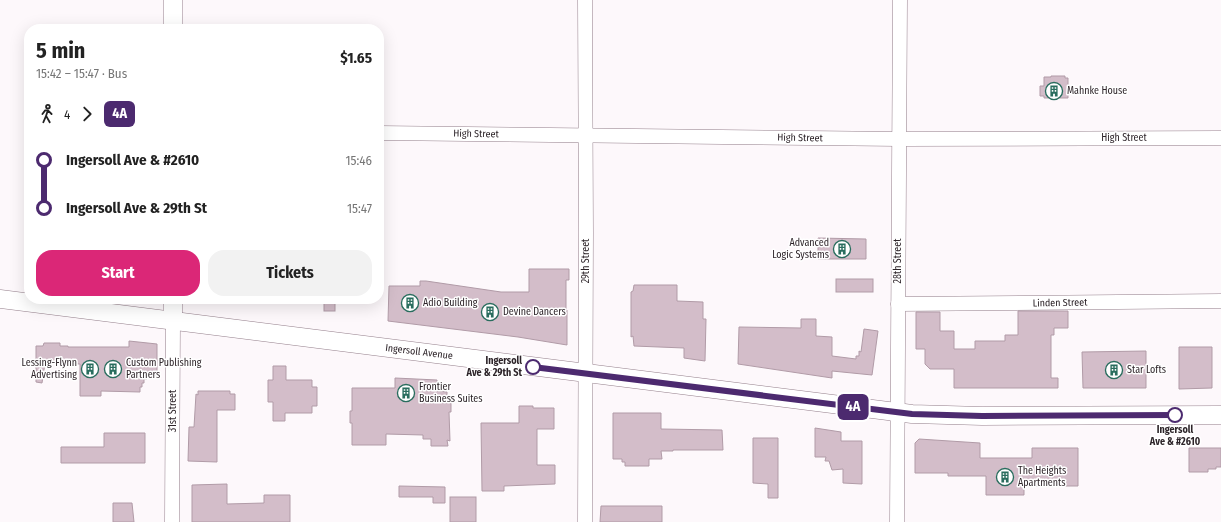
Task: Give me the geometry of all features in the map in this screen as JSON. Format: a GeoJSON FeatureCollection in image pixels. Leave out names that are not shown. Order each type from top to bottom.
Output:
{"type":"FeatureCollection","features":[{"type":"Feature","properties":{"kind":"main road"},"geometry":{"type":"LineString","coordinates":[[173,24],[174,0]]}},
{"type":"Feature","properties":{"kind":"main road","name":"Ingersoll Avenue"},"geometry":{"type":"LineString","coordinates":[[0,299],[24,302]]}},
{"type":"Feature","properties":{"kind":"main road","name":"Ingersoll Avenue"},"geometry":{"type":"LineString","coordinates":[[39,304],[897,413],[974,416],[1221,415]]}},
{"type":"Feature","properties":{"kind":"main road","name":"31st Street"},"geometry":{"type":"LineString","coordinates":[[173,304],[173,321]]}},
{"type":"Feature","properties":{"kind":"street","name":"29th Street"},"geometry":{"type":"LineString","coordinates":[[585,0],[585,522]]}},
{"type":"Feature","properties":{"kind":"street","name":"28th Street"},"geometry":{"type":"LineString","coordinates":[[897,522],[900,0]]}},
{"type":"Feature","properties":{"kind":"street","name":"High Street"},"geometry":{"type":"LineString","coordinates":[[384,133],[899,139],[1221,138]]}},
{"type":"Feature","properties":{"kind":"street","name":"Linden Street"},"geometry":{"type":"LineString","coordinates":[[898,304],[1221,301]]}},
{"type":"Feature","properties":{"kind":"street","name":"31st Street"},"geometry":{"type":"LineString","coordinates":[[172,522],[173,321]]}},
{"type":"Feature","properties":{"kind":"building","name":"Mahnke House"},"geometry":{"type":"Polygon","coordinates":[[[1065,76],[1065,78],[1068,78],[1068,98],[1044,98],[1044,96],[1040,96],[1040,86],[1044,86],[1044,77],[1065,76]]]}},
{"type":"Feature","properties":{"kind":"building","name":"Advanced Logic Systems"},"geometry":{"type":"Polygon","coordinates":[[[818,238],[866,239],[866,259],[818,259],[818,238]]]}},
{"type":"Feature","properties":{"kind":"building"},"geometry":{"type":"Polygon","coordinates":[[[529,269],[569,269],[569,280],[566,280],[567,345],[518,337],[388,321],[389,286],[420,286],[420,281],[426,281],[501,292],[529,292],[529,269]]]}},
{"type":"Feature","properties":{"kind":"building"},"geometry":{"type":"Polygon","coordinates":[[[836,279],[873,279],[873,292],[836,292],[836,279]]]}},
{"type":"Feature","properties":{"kind":"building"},"geometry":{"type":"Polygon","coordinates":[[[634,285],[677,285],[677,301],[703,302],[703,319],[706,319],[705,361],[684,358],[684,348],[634,346],[633,336],[631,337],[631,292],[633,291],[634,285]]]}},
{"type":"Feature","properties":{"kind":"building"},"geometry":{"type":"Polygon","coordinates":[[[324,304],[335,304],[335,311],[324,311],[324,304]]]}},
{"type":"Feature","properties":{"kind":"building"},"geometry":{"type":"Polygon","coordinates":[[[1018,311],[1068,311],[1068,328],[1054,328],[1054,335],[1051,335],[1051,378],[1058,378],[1058,388],[954,388],[954,369],[930,369],[925,364],[925,349],[916,349],[916,312],[940,312],[940,331],[954,331],[954,349],[975,349],[975,341],[1005,341],[1005,335],[1018,335],[1018,311]]]}},
{"type":"Feature","properties":{"kind":"building"},"geometry":{"type":"Polygon","coordinates":[[[801,319],[816,319],[816,336],[832,337],[832,356],[856,359],[856,356],[859,356],[859,351],[861,352],[864,329],[878,331],[872,375],[832,371],[832,378],[738,364],[739,327],[801,328],[801,319]]]}},
{"type":"Feature","properties":{"kind":"building"},"geometry":{"type":"Polygon","coordinates":[[[129,341],[157,344],[157,376],[148,376],[147,379],[144,379],[142,387],[140,387],[140,392],[101,391],[101,396],[80,396],[80,364],[45,363],[42,383],[36,382],[36,346],[43,346],[44,343],[60,343],[60,346],[68,347],[129,347],[129,341]]]}},
{"type":"Feature","properties":{"kind":"building"},"geometry":{"type":"Polygon","coordinates":[[[1179,347],[1212,347],[1212,388],[1179,389],[1179,347]]]}},
{"type":"Feature","properties":{"kind":"building","name":"Star Lofts"},"geometry":{"type":"Polygon","coordinates":[[[1146,351],[1146,388],[1083,388],[1082,352],[1146,351]]]}},
{"type":"Feature","properties":{"kind":"building"},"geometry":{"type":"Polygon","coordinates":[[[273,366],[286,366],[286,380],[312,380],[312,387],[317,387],[317,406],[312,406],[312,413],[285,413],[285,421],[273,421],[273,402],[268,402],[268,380],[273,380],[273,366]]]}},
{"type":"Feature","properties":{"kind":"building"},"geometry":{"type":"Polygon","coordinates":[[[395,378],[437,380],[437,391],[447,392],[447,398],[451,398],[451,412],[449,412],[450,441],[447,440],[448,446],[431,446],[431,439],[423,439],[423,435],[386,434],[386,445],[352,445],[352,423],[350,423],[350,411],[352,411],[352,388],[395,388],[395,378]]]}},
{"type":"Feature","properties":{"kind":"building"},"geometry":{"type":"Polygon","coordinates":[[[198,391],[230,391],[230,394],[235,394],[235,410],[217,410],[217,462],[188,461],[189,427],[194,427],[196,394],[198,395],[198,391]]]}},
{"type":"Feature","properties":{"kind":"building"},"geometry":{"type":"Polygon","coordinates":[[[519,406],[554,408],[554,429],[537,429],[537,465],[555,465],[555,484],[504,486],[504,491],[482,491],[481,423],[519,423],[519,406]]]}},
{"type":"Feature","properties":{"kind":"building"},"geometry":{"type":"Polygon","coordinates":[[[613,413],[661,413],[661,429],[722,430],[723,450],[661,451],[662,459],[649,459],[649,466],[625,466],[625,462],[622,462],[622,459],[613,459],[613,413]]]}},
{"type":"Feature","properties":{"kind":"building"},"geometry":{"type":"Polygon","coordinates":[[[815,428],[841,432],[841,441],[862,441],[862,484],[843,483],[843,469],[832,470],[829,461],[825,461],[826,457],[815,457],[815,428]]]}},
{"type":"Feature","properties":{"kind":"building"},"geometry":{"type":"Polygon","coordinates":[[[104,433],[145,433],[145,463],[61,463],[61,447],[104,447],[104,433]]]}},
{"type":"Feature","properties":{"kind":"building"},"geometry":{"type":"Polygon","coordinates":[[[753,438],[778,438],[778,498],[768,498],[768,484],[753,483],[753,438]]]}},
{"type":"Feature","properties":{"kind":"building"},"geometry":{"type":"Polygon","coordinates":[[[919,439],[980,443],[980,458],[1032,458],[1032,448],[1078,448],[1078,486],[1024,486],[1024,495],[986,495],[986,476],[948,476],[948,473],[915,473],[915,443],[919,439]]]}},
{"type":"Feature","properties":{"kind":"building"},"geometry":{"type":"Polygon","coordinates":[[[1189,448],[1221,448],[1221,467],[1216,467],[1216,469],[1208,469],[1208,472],[1189,472],[1189,448]]]}},
{"type":"Feature","properties":{"kind":"building"},"geometry":{"type":"Polygon","coordinates":[[[227,484],[227,504],[264,503],[264,495],[290,495],[290,522],[192,522],[192,485],[227,484]]]}},
{"type":"Feature","properties":{"kind":"building"},"geometry":{"type":"Polygon","coordinates":[[[399,486],[445,487],[445,503],[433,503],[433,497],[399,497],[399,486]]]}},
{"type":"Feature","properties":{"kind":"building"},"geometry":{"type":"Polygon","coordinates":[[[450,497],[476,497],[476,522],[450,522],[450,497]]]}},
{"type":"Feature","properties":{"kind":"building"},"geometry":{"type":"Polygon","coordinates":[[[113,503],[132,503],[134,522],[113,522],[113,503]]]}},
{"type":"Feature","properties":{"kind":"building"},"geometry":{"type":"Polygon","coordinates":[[[601,506],[662,506],[662,522],[600,522],[601,506]]]}},
{"type":"Feature","properties":{"kind":"bus line","name":"4A"},"geometry":{"type":"LineString","coordinates":[[533,367],[912,414],[982,416],[1175,415]]}},
{"type":"Feature","properties":{"kind":"place","name":"Mahnke House"},"geometry":{"type":"Point","coordinates":[1054,91]}},
{"type":"Feature","properties":{"kind":"place","name":"Advanced Logic Systems"},"geometry":{"type":"Point","coordinates":[842,249]}},
{"type":"Feature","properties":{"kind":"place","name":"Adio Building"},"geometry":{"type":"Point","coordinates":[410,303]}},
{"type":"Feature","properties":{"kind":"place","name":"Devine Dancers"},"geometry":{"type":"Point","coordinates":[490,312]}},
{"type":"Feature","properties":{"kind":"place","name":"Ingersoll Ave & 29th St"},"geometry":{"type":"Point","coordinates":[533,367]}},
{"type":"Feature","properties":{"kind":"place","name":"Lessing-Flynn Advertising"},"geometry":{"type":"Point","coordinates":[90,369]}},
{"type":"Feature","properties":{"kind":"place","name":"Custom Publishing Partners"},"geometry":{"type":"Point","coordinates":[113,369]}},
{"type":"Feature","properties":{"kind":"place","name":"Star Lofts"},"geometry":{"type":"Point","coordinates":[1114,370]}},
{"type":"Feature","properties":{"kind":"place","name":"Frontier Business Suites"},"geometry":{"type":"Point","coordinates":[406,393]}},
{"type":"Feature","properties":{"kind":"place","name":"Ingersoll Ave & #2610"},"geometry":{"type":"Point","coordinates":[1175,415]}},
{"type":"Feature","properties":{"kind":"place","name":"The Heights Apartments"},"geometry":{"type":"Point","coordinates":[1005,477]}}]}
